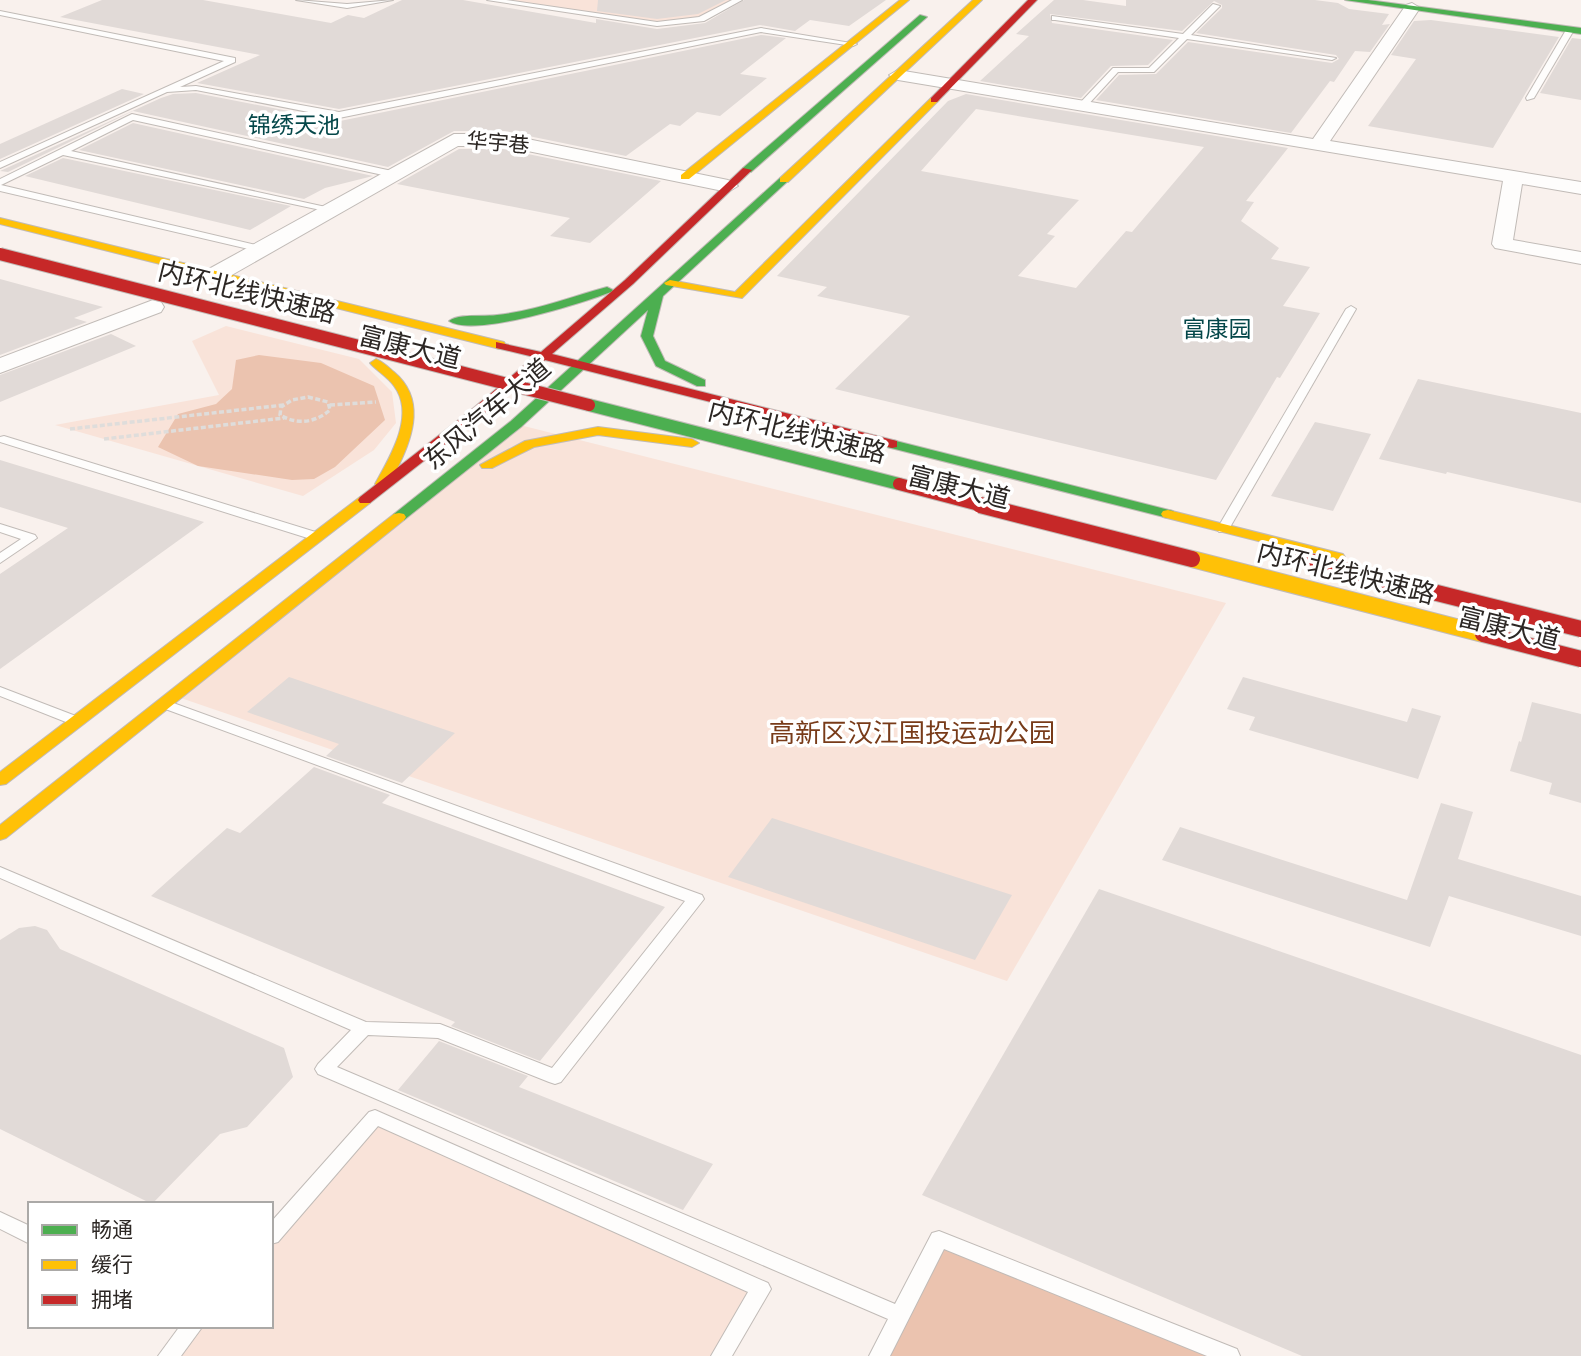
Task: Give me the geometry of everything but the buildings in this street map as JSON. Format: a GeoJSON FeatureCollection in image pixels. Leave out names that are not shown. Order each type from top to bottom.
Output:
{"type":"FeatureCollection","features":[{"type":"Feature","properties":{"kind":"main road"},"geometry":{"type":"LineString","coordinates":[[685,177],[905,0]]}},
{"type":"Feature","properties":{"kind":"main road","name":"东风汽车大道"},"geometry":{"type":"LineString","coordinates":[[0,834],[429,495],[538,404],[978,0]]}},
{"type":"Feature","properties":{"kind":"main road"},"geometry":{"type":"LineString","coordinates":[[670,282],[738,296],[1033,0]]}},
{"type":"Feature","properties":{"kind":"main road"},"geometry":{"type":"LineString","coordinates":[[1349,0],[1416,4],[1577,27]]}},
{"type":"Feature","properties":{"kind":"main road","name":"东风汽车大道"},"geometry":{"type":"LineString","coordinates":[[0,780],[379,491],[544,356],[628,282],[729,186],[933,9]]}},
{"type":"Feature","properties":{"kind":"main road","name":"富康大道"},"geometry":{"type":"LineString","coordinates":[[0,221],[1581,617]]}},
{"type":"Feature","properties":{"kind":"main road","name":"内环北线快速路"},"geometry":{"type":"LineString","coordinates":[[0,234],[1581,629]]}},
{"type":"Feature","properties":{"kind":"main road","name":"内环北线快速路"},"geometry":{"type":"LineString","coordinates":[[0,254],[1581,659]]}},
{"type":"Feature","properties":{"kind":"main road","name":"富康大道"},"geometry":{"type":"LineString","coordinates":[[0,267],[1581,672]]}},
{"type":"Feature","properties":{"kind":"main road"},"geometry":{"type":"LineString","coordinates":[[386,317],[483,323],[545,314],[628,282]]}},
{"type":"Feature","properties":{"kind":"main road"},"geometry":{"type":"LineString","coordinates":[[658,294],[647,336],[660,363],[757,410]]}},
{"type":"Feature","properties":{"kind":"main road"},"geometry":{"type":"LineString","coordinates":[[376,363],[404,390],[407,421],[401,449],[379,491]]}},
{"type":"Feature","properties":{"kind":"main road"},"geometry":{"type":"LineString","coordinates":[[429,495],[530,444],[598,431],[692,443]]}},
{"type":"Feature","properties":{"kind":"street"},"geometry":{"type":"LineString","coordinates":[[1318,145],[1416,4]]}},
{"type":"Feature","properties":{"kind":"street"},"geometry":{"type":"LineString","coordinates":[[898,75],[1581,188]]}},
{"type":"Feature","properties":{"kind":"street","name":"华宇巷"},"geometry":{"type":"LineString","coordinates":[[215,275],[454,140],[503,140],[729,186]]}},
{"type":"Feature","properties":{"kind":"street"},"geometry":{"type":"LineString","coordinates":[[1513,177],[1502,244],[1581,258]]}},
{"type":"Feature","properties":{"kind":"street"},"geometry":{"type":"LineString","coordinates":[[0,366],[153,307]]}},
{"type":"Feature","properties":{"kind":"lane"},"geometry":{"type":"LineString","coordinates":[[300,0],[347,6],[389,0]]}},
{"type":"Feature","properties":{"kind":"lane"},"geometry":{"type":"LineString","coordinates":[[491,0],[657,24],[701,19],[737,0]]}},
{"type":"Feature","properties":{"kind":"lane"},"geometry":{"type":"LineString","coordinates":[[1082,106],[1116,69],[1151,70],[1216,6]]}},
{"type":"Feature","properties":{"kind":"lane"},"geometry":{"type":"LineString","coordinates":[[0,13],[232,60],[0,165]]}},
{"type":"Feature","properties":{"kind":"lane"},"geometry":{"type":"LineString","coordinates":[[1055,18],[1332,58]]}},
{"type":"Feature","properties":{"kind":"lane"},"geometry":{"type":"LineString","coordinates":[[1530,98],[1577,27]]}},
{"type":"Feature","properties":{"kind":"lane"},"geometry":{"type":"LineString","coordinates":[[167,90],[196,88],[339,115],[761,30],[853,44]]}},
{"type":"Feature","properties":{"kind":"lane"},"geometry":{"type":"LineString","coordinates":[[0,183],[132,117],[392,174]]}},
{"type":"Feature","properties":{"kind":"lane"},"geometry":{"type":"LineString","coordinates":[[62,152],[330,209]]}},
{"type":"Feature","properties":{"kind":"lane"},"geometry":{"type":"LineString","coordinates":[[0,188],[261,249]]}},
{"type":"Feature","properties":{"kind":"lane"},"geometry":{"type":"LineString","coordinates":[[1223,529],[1351,309]]}},
{"type":"Feature","properties":{"kind":"lane"},"geometry":{"type":"LineString","coordinates":[[4,439],[319,537]]}},
{"type":"Feature","properties":{"kind":"lane"},"geometry":{"type":"LineString","coordinates":[[0,528],[31,538],[0,559]]}},
{"type":"Feature","properties":{"kind":"lane"},"geometry":{"type":"LineString","coordinates":[[0,691],[77,722]]}},
{"type":"Feature","properties":{"kind":"lane"},"geometry":{"type":"LineString","coordinates":[[0,872],[364,1028],[440,1031],[555,1077],[696,899],[165,704]]}},
{"type":"Feature","properties":{"kind":"lane"},"geometry":{"type":"LineString","coordinates":[[364,1028],[324,1069],[900,1315]]}},
{"type":"Feature","properties":{"kind":"lane"},"geometry":{"type":"LineString","coordinates":[[273,1234],[375,1117],[761,1289],[721,1356]]}},
{"type":"Feature","properties":{"kind":"lane"},"geometry":{"type":"LineString","coordinates":[[0,1220],[28,1235]]}},
{"type":"Feature","properties":{"kind":"lane"},"geometry":{"type":"LineString","coordinates":[[879,1356],[939,1239],[1230,1356]]}},
{"type":"Feature","properties":{"kind":"lane"},"geometry":{"type":"LineString","coordinates":[[168,1356],[192,1328]]}},
{"type":"Feature","properties":{"kind":"path"},"geometry":{"type":"LineString","coordinates":[[70,429],[284,405],[308,397],[323,399],[330,405],[405,400]]}},
{"type":"Feature","properties":{"kind":"path"},"geometry":{"type":"LineString","coordinates":[[284,405],[279,411],[284,418]]}},
{"type":"Feature","properties":{"kind":"path"},"geometry":{"type":"LineString","coordinates":[[104,439],[284,418],[297,422],[314,420],[327,413],[330,405]]}},
{"type":"Feature","properties":{"kind":"green space"},"geometry":{"type":"Polygon","coordinates":[[[491,0],[738,0],[701,19],[657,24],[491,0]]]}},
{"type":"Feature","properties":{"kind":"green space"},"geometry":{"type":"Polygon","coordinates":[[[226,326],[359,359],[392,392],[396,423],[374,450],[303,496],[55,425],[219,395],[192,341],[226,326]]]}},
{"type":"Feature","properties":{"kind":"green space","name":"高新区汉江国投运动公园"},"geometry":{"type":"Polygon","coordinates":[[[516,424],[1226,603],[1007,981],[175,696],[516,424]]]}},
{"type":"Feature","properties":{"kind":"green space"},"geometry":{"type":"Polygon","coordinates":[[[375,1117],[761,1289],[721,1356],[168,1356],[191,1328],[273,1328],[273,1234],[375,1117]]]}},
{"type":"Feature","properties":{"kind":"shaded area"},"geometry":{"type":"Polygon","coordinates":[[[259,355],[321,363],[374,386],[385,420],[335,467],[314,479],[292,480],[198,466],[158,447],[178,414],[216,404],[232,389],[236,360],[259,355]]]}},
{"type":"Feature","properties":{"kind":"shaded area"},"geometry":{"type":"Polygon","coordinates":[[[939,1239],[1230,1356],[879,1356],[939,1239]]]}},
{"type":"Feature","properties":{"kind":"traffic: fast"},"geometry":{"type":"LineString","coordinates":[[1349,0],[1581,31]]}},
{"type":"Feature","properties":{"kind":"traffic: fast"},"geometry":{"type":"LineString","coordinates":[[747,170],[923,17]]}},
{"type":"Feature","properties":{"kind":"traffic: fast"},"geometry":{"type":"LineString","coordinates":[[399,517],[516,424],[784,180]]}},
{"type":"Feature","properties":{"kind":"traffic: fast"},"geometry":{"type":"LineString","coordinates":[[455,321],[514,317],[570,303],[607,290]]}},
{"type":"Feature","properties":{"kind":"traffic: fast"},"geometry":{"type":"LineString","coordinates":[[658,294],[647,336],[660,363],[701,383]]}},
{"type":"Feature","properties":{"kind":"traffic: fast"},"geometry":{"type":"LineString","coordinates":[[589,405],[899,484]]}},
{"type":"Feature","properties":{"kind":"traffic: fast"},"geometry":{"type":"LineString","coordinates":[[892,444],[1168,514]]}},
{"type":"Feature","properties":{"kind":"traffic: slow"},"geometry":{"type":"LineString","coordinates":[[685,177],[905,0]]}},
{"type":"Feature","properties":{"kind":"traffic: slow"},"geometry":{"type":"LineString","coordinates":[[784,180],[978,0]]}},
{"type":"Feature","properties":{"kind":"traffic: slow"},"geometry":{"type":"LineString","coordinates":[[670,283],[738,296],[934,100]]}},
{"type":"Feature","properties":{"kind":"traffic: slow"},"geometry":{"type":"LineString","coordinates":[[0,221],[500,345]]}},
{"type":"Feature","properties":{"kind":"traffic: slow"},"geometry":{"type":"LineString","coordinates":[[376,363],[401,386],[408,414],[404,438],[382,484]]}},
{"type":"Feature","properties":{"kind":"traffic: slow"},"geometry":{"type":"LineString","coordinates":[[487,465],[530,444],[598,431],[692,443]]}},
{"type":"Feature","properties":{"kind":"traffic: slow"},"geometry":{"type":"LineString","coordinates":[[0,780],[365,500]]}},
{"type":"Feature","properties":{"kind":"traffic: slow"},"geometry":{"type":"LineString","coordinates":[[1168,514],[1338,557]]}},
{"type":"Feature","properties":{"kind":"traffic: slow"},"geometry":{"type":"LineString","coordinates":[[0,834],[399,517]]}},
{"type":"Feature","properties":{"kind":"traffic: slow"},"geometry":{"type":"LineString","coordinates":[[1192,559],[1483,634]]}},
{"type":"Feature","properties":{"kind":"traffic: jam"},"geometry":{"type":"LineString","coordinates":[[934,100],[1033,0]]}},
{"type":"Feature","properties":{"kind":"traffic: jam"},"geometry":{"type":"LineString","coordinates":[[365,500],[475,414],[629,282],[747,170]]}},
{"type":"Feature","properties":{"kind":"traffic: jam"},"geometry":{"type":"LineString","coordinates":[[0,254],[589,405]]}},
{"type":"Feature","properties":{"kind":"traffic: jam"},"geometry":{"type":"LineString","coordinates":[[500,345],[892,444]]}},
{"type":"Feature","properties":{"kind":"traffic: jam"},"geometry":{"type":"LineString","coordinates":[[899,484],[1192,559]]}},
{"type":"Feature","properties":{"kind":"traffic: jam"},"geometry":{"type":"LineString","coordinates":[[1301,559],[1581,629]]}},
{"type":"Feature","properties":{"kind":"traffic: jam"},"geometry":{"type":"LineString","coordinates":[[1483,634],[1581,659]]}},
{"type":"Feature","properties":{"kind":"district","name":"锦绣天池"},"geometry":{"type":"Point","coordinates":[294,125]}},
{"type":"Feature","properties":{"kind":"district","name":"富康园"},"geometry":{"type":"Point","coordinates":[1217,329]}}]}
